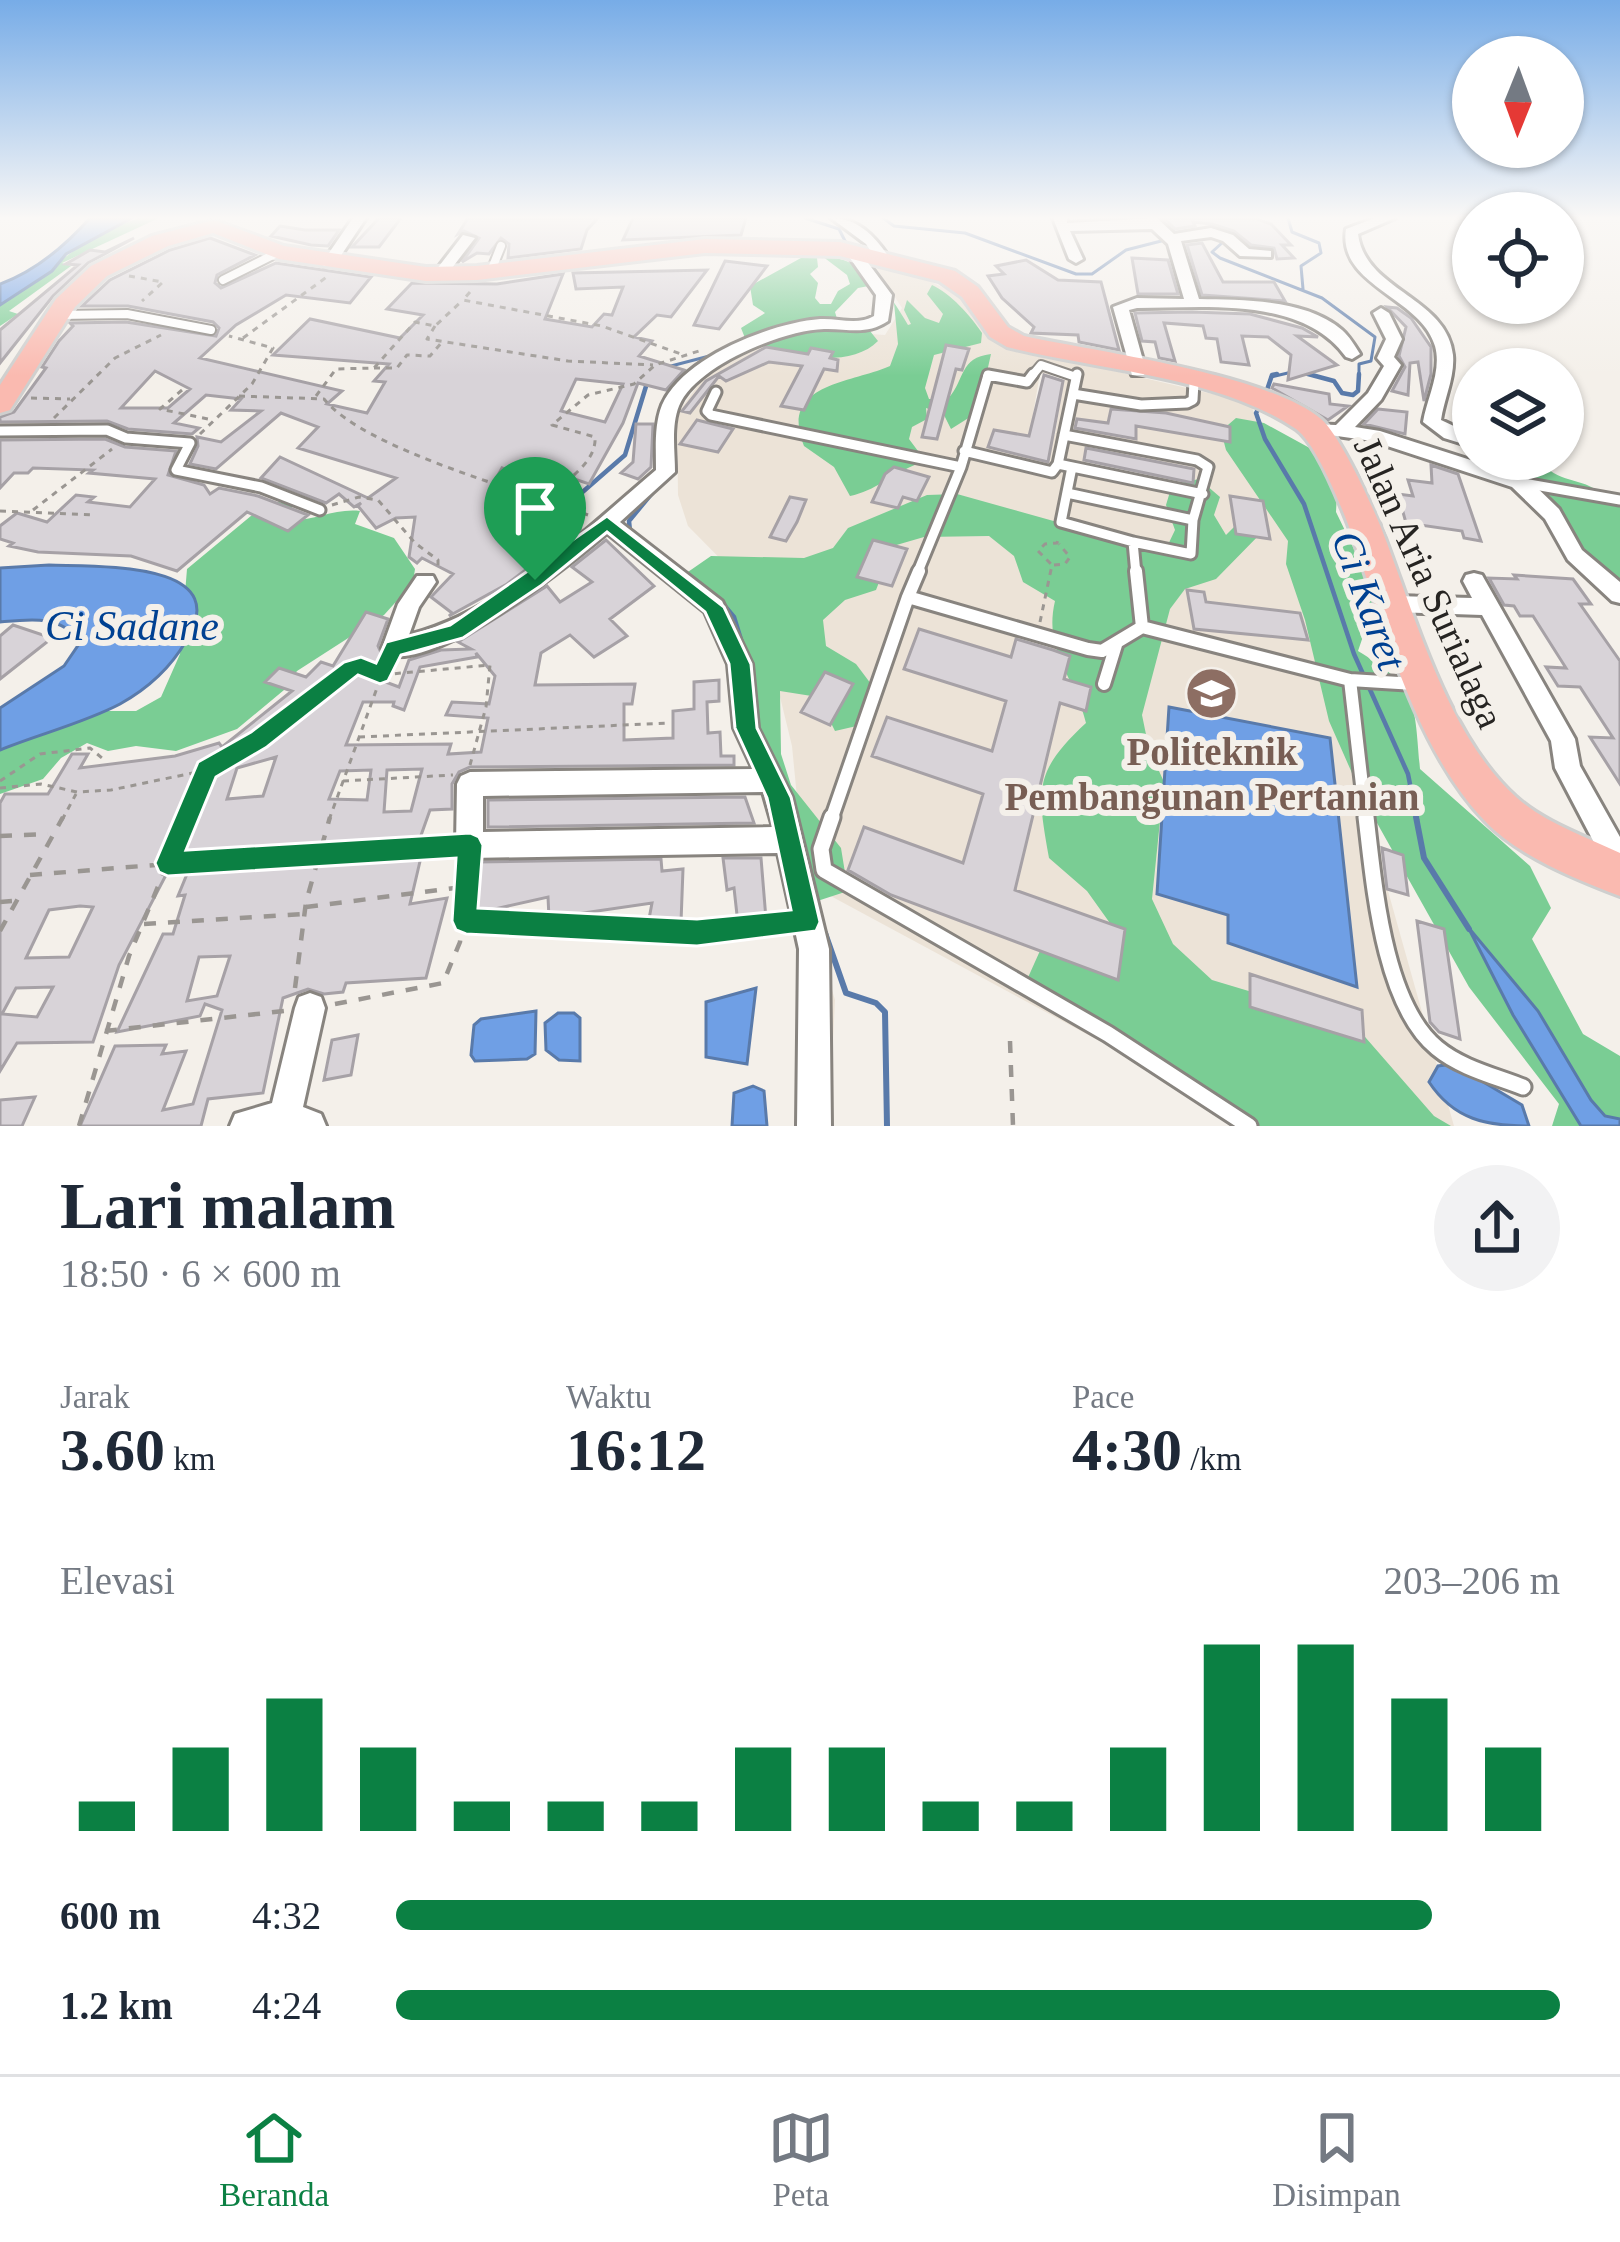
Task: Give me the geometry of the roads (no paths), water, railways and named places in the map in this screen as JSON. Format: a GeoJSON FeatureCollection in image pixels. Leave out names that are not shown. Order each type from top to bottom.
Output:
{"type":"FeatureCollection","features":[{"type":"Feature","properties":{"kind":"main road"},"geometry":{"type":"LineString","coordinates":[[3,401],[59,315],[100,271]]}},
{"type":"Feature","properties":{"kind":"main road"},"geometry":{"type":"LineString","coordinates":[[379,271],[442,280],[496,271]]}},
{"type":"Feature","properties":{"kind":"main road"},"geometry":{"type":"LineString","coordinates":[[923,271],[962,284],[988,321],[1016,342],[1079,366],[1194,382]]}},
{"type":"Feature","properties":{"kind":"main road","name":"Jalan Aria Surialaga"},"geometry":{"type":"LineString","coordinates":[[1194,382],[1265,399],[1329,429],[1424,685],[1468,772],[1501,809],[1551,842],[1620,875]]}},
{"type":"Feature","properties":{"kind":"street"},"geometry":{"type":"LineString","coordinates":[[442,280],[448,271]]}},
{"type":"Feature","properties":{"kind":"street"},"geometry":{"type":"LineString","coordinates":[[425,582],[409,604],[394,648],[456,632],[535,580],[658,477],[670,407],[701,371],[781,331],[825,323],[866,326],[882,318],[884,295],[861,271]]}},
{"type":"Feature","properties":{"kind":"street"},"geometry":{"type":"LineString","coordinates":[[1182,271],[1193,305]]}},
{"type":"Feature","properties":{"kind":"street"},"geometry":{"type":"LineString","coordinates":[[1369,271],[1430,317],[1445,359],[1432,422],[1452,435]]}},
{"type":"Feature","properties":{"kind":"street"},"geometry":{"type":"LineString","coordinates":[[1298,292],[1304,314]]}},
{"type":"Feature","properties":{"kind":"street"},"geometry":{"type":"LineString","coordinates":[[1138,371],[1121,307],[1138,303],[1304,314],[1342,335],[1352,354]]}},
{"type":"Feature","properties":{"kind":"street"},"geometry":{"type":"LineString","coordinates":[[1329,429],[1375,396],[1393,365],[1385,358],[1394,339],[1381,313]]}},
{"type":"Feature","properties":{"kind":"street"},"geometry":{"type":"LineString","coordinates":[[1329,429],[1519,482],[1552,514],[1575,555],[1620,595]]}},
{"type":"Feature","properties":{"kind":"street"},"geometry":{"type":"LineString","coordinates":[[607,522],[713,607],[740,664],[750,740],[771,780],[814,950],[814,1126]]}},
{"type":"Feature","properties":{"kind":"street"},"geometry":{"type":"LineString","coordinates":[[1474,581],[1563,739],[1568,768],[1620,864]]}},
{"type":"Feature","properties":{"kind":"street"},"geometry":{"type":"LineString","coordinates":[[1394,604],[1488,607]]}},
{"type":"Feature","properties":{"kind":"street"},"geometry":{"type":"LineString","coordinates":[[771,780],[470,784],[470,845],[788,840]]}},
{"type":"Feature","properties":{"kind":"street"},"geometry":{"type":"LineString","coordinates":[[248,1126],[297,1121],[310,1008]]}},
{"type":"Feature","properties":{"kind":"lane"},"geometry":{"type":"LineString","coordinates":[[223,280],[242,271]]}},
{"type":"Feature","properties":{"kind":"lane"},"geometry":{"type":"LineString","coordinates":[[59,315],[127,314],[211,330]]}},
{"type":"Feature","properties":{"kind":"lane"},"geometry":{"type":"LineString","coordinates":[[964,451],[1052,472],[1058,464],[1079,366],[1041,365],[1027,382],[988,375],[964,451],[961,466],[908,597],[821,849],[824,870],[1108,1034],[1249,1126]]}},
{"type":"Feature","properties":{"kind":"lane"},"geometry":{"type":"LineString","coordinates":[[1072,394],[1142,405],[1187,403],[1192,400],[1194,382]]}},
{"type":"Feature","properties":{"kind":"lane"},"geometry":{"type":"LineString","coordinates":[[716,392],[707,411],[710,415],[961,466]]}},
{"type":"Feature","properties":{"kind":"lane"},"geometry":{"type":"LineString","coordinates":[[0,431],[107,430],[126,438],[190,443],[176,470],[261,487],[320,510]]}},
{"type":"Feature","properties":{"kind":"lane"},"geometry":{"type":"LineString","coordinates":[[1064,435],[1202,461],[1209,472],[1192,520],[1191,554],[1061,522],[1072,467]]}},
{"type":"Feature","properties":{"kind":"lane"},"geometry":{"type":"LineString","coordinates":[[1058,464],[1203,494]]}},
{"type":"Feature","properties":{"kind":"lane"},"geometry":{"type":"LineString","coordinates":[[1519,482],[1620,500]]}},
{"type":"Feature","properties":{"kind":"lane"},"geometry":{"type":"LineString","coordinates":[[1067,493],[1192,520]]}},
{"type":"Feature","properties":{"kind":"lane"},"geometry":{"type":"LineString","coordinates":[[1133,542],[1142,627]]}},
{"type":"Feature","properties":{"kind":"lane"},"geometry":{"type":"LineString","coordinates":[[908,597],[1088,649],[1102,651],[1142,627],[1354,681],[1424,685]]}},
{"type":"Feature","properties":{"kind":"lane"},"geometry":{"type":"LineString","coordinates":[[1103,683],[1116,645]]}},
{"type":"Feature","properties":{"kind":"lane"},"geometry":{"type":"LineString","coordinates":[[1354,681],[1385,945],[1402,1003],[1435,1047],[1523,1087]]}},
{"type":"Feature","properties":{"kind":"water"},"geometry":{"type":"Polygon","coordinates":[[[52,271],[0,305],[0,284],[26,272],[52,271]]]}},
{"type":"Feature","properties":{"kind":"water","name":"Ci Sadane"},"geometry":{"type":"Polygon","coordinates":[[[49,565],[154,573],[193,595],[197,615],[180,651],[140,691],[92,717],[0,750],[0,708],[64,666],[81,641],[54,623],[0,622],[0,568],[49,565]]]}},
{"type":"Feature","properties":{"kind":"water"},"geometry":{"type":"Polygon","coordinates":[[[1169,707],[1330,738],[1357,987],[1228,943],[1228,915],[1157,894],[1169,707]]]}},
{"type":"Feature","properties":{"kind":"water"},"geometry":{"type":"Polygon","coordinates":[[[1468,927],[1538,1011],[1591,1100],[1605,1116],[1620,1119],[1620,1126],[1581,1126],[1513,1015],[1468,927]]]}},
{"type":"Feature","properties":{"kind":"water"},"geometry":{"type":"Polygon","coordinates":[[[756,988],[747,1064],[706,1057],[706,1002],[756,988]]]}},
{"type":"Feature","properties":{"kind":"water"},"geometry":{"type":"Polygon","coordinates":[[[536,1011],[535,1054],[527,1059],[475,1061],[471,1055],[474,1025],[481,1019],[536,1011]]]}},
{"type":"Feature","properties":{"kind":"water"},"geometry":{"type":"Polygon","coordinates":[[[558,1013],[580,1018],[580,1061],[559,1060],[546,1050],[545,1023],[558,1013]]]}},
{"type":"Feature","properties":{"kind":"water"},"geometry":{"type":"Polygon","coordinates":[[[1453,1064],[1522,1105],[1529,1126],[1485,1122],[1449,1105],[1429,1082],[1438,1066],[1453,1064]]]}},
{"type":"Feature","properties":{"kind":"water"},"geometry":{"type":"Polygon","coordinates":[[[753,1086],[764,1091],[767,1126],[732,1126],[734,1093],[753,1086]]]}},
{"type":"Feature","properties":{"kind":"waterway"},"geometry":{"type":"LineString","coordinates":[[1067,271],[1097,271]]}},
{"type":"Feature","properties":{"kind":"waterway"},"geometry":{"type":"LineString","coordinates":[[1252,271],[1322,298],[1375,337],[1371,361],[1359,364],[1359,374]]}},
{"type":"Feature","properties":{"kind":"waterway"},"geometry":{"type":"LineString","coordinates":[[1301,271],[1303,289]]}},
{"type":"Feature","properties":{"kind":"waterway"},"geometry":{"type":"LineString","coordinates":[[671,366],[717,354]]}},
{"type":"Feature","properties":{"kind":"waterway","name":"Ci Karet"},"geometry":{"type":"LineString","coordinates":[[1271,377],[1292,372]]}},
{"type":"Feature","properties":{"kind":"waterway","name":"Ci Karet"},"geometry":{"type":"LineString","coordinates":[[1303,373],[1313,375]]}},
{"type":"Feature","properties":{"kind":"waterway","name":"Ci Karet"},"geometry":{"type":"LineString","coordinates":[[1271,377],[1277,374]]}},
{"type":"Feature","properties":{"kind":"waterway","name":"Ci Karet"},"geometry":{"type":"LineString","coordinates":[[1308,374],[1313,375]]}},
{"type":"Feature","properties":{"kind":"waterway","name":"Ci Karet"},"geometry":{"type":"LineString","coordinates":[[1313,375],[1334,381],[1342,393],[1353,395],[1358,391],[1359,374]]}},
{"type":"Feature","properties":{"kind":"waterway","name":"Ci Karet"},"geometry":{"type":"LineString","coordinates":[[1313,375],[1320,377]]}},
{"type":"Feature","properties":{"kind":"waterway","name":"Ci Karet"},"geometry":{"type":"LineString","coordinates":[[1265,396],[1271,377]]}},
{"type":"Feature","properties":{"kind":"waterway"},"geometry":{"type":"LineString","coordinates":[[568,498],[578,496],[625,455],[647,383]]}},
{"type":"Feature","properties":{"kind":"waterway","name":"Ci Karet"},"geometry":{"type":"LineString","coordinates":[[1260,406],[1256,413],[1265,439],[1304,504],[1354,654],[1408,774],[1417,820]]}},
{"type":"Feature","properties":{"kind":"waterway"},"geometry":{"type":"LineString","coordinates":[[630,531],[629,521],[653,492]]}},
{"type":"Feature","properties":{"kind":"waterway"},"geometry":{"type":"LineString","coordinates":[[724,605],[734,617],[742,643]]}},
{"type":"Feature","properties":{"kind":"waterway","name":"Ci Karet"},"geometry":{"type":"LineString","coordinates":[[1416,817],[1424,858],[1469,929]]}},
{"type":"Feature","properties":{"kind":"waterway"},"geometry":{"type":"LineString","coordinates":[[825,933],[846,993],[876,1003],[885,1012],[887,1126]]}},
{"type":"Feature","properties":{"kind":"place","name":"Politeknik Pembangunan Pertanian"},"geometry":{"type":"Point","coordinates":[1212,694]}}]}
